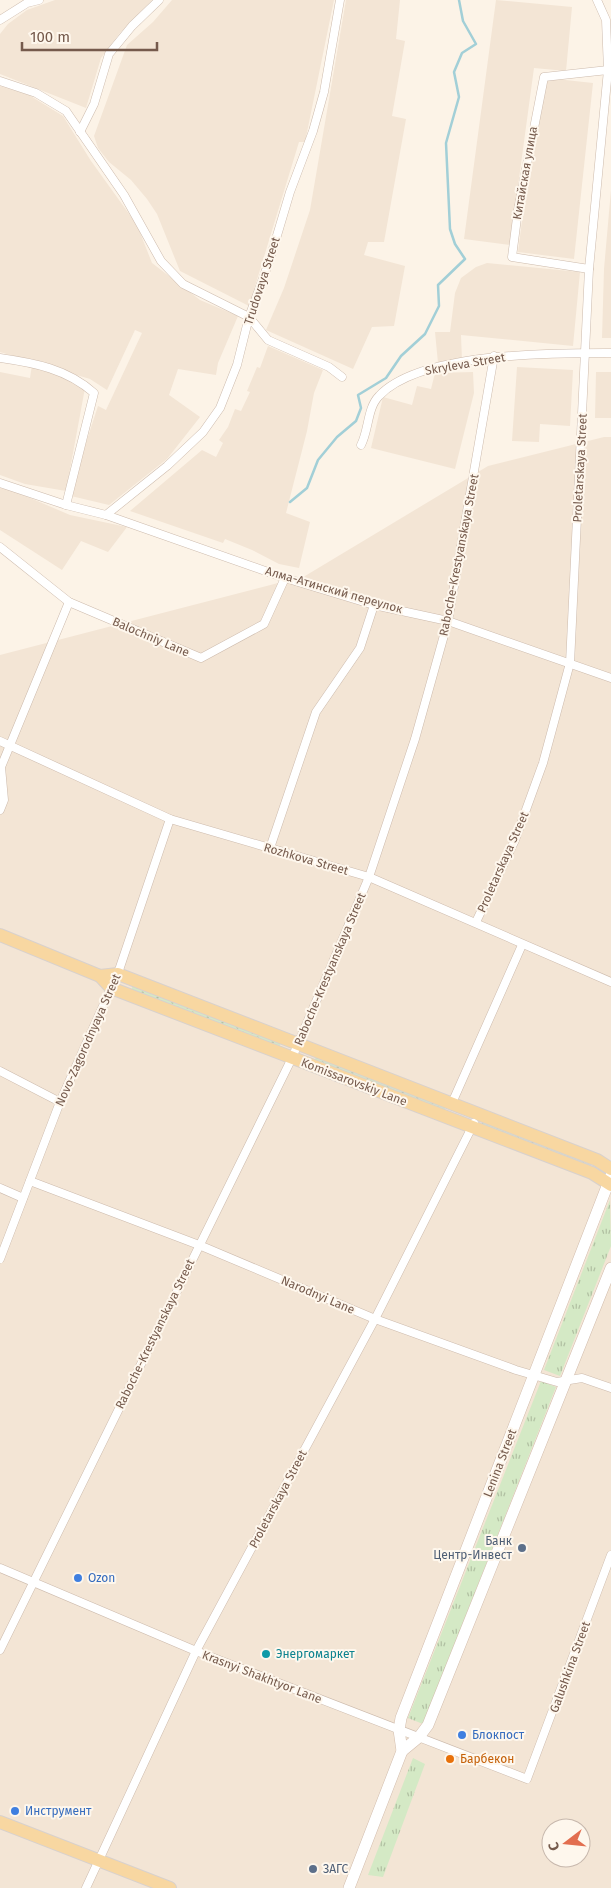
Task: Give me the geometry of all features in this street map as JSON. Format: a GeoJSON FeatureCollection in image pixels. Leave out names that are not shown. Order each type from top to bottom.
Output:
{"type":"FeatureCollection","features":[{"type":"Feature","properties":{"kind":"main road","name":"Komissarovskiy Lane"},"geometry":{"type":"LineString","coordinates":[[0,936],[100,976],[111,988],[592,1173],[610,1182]]}},
{"type":"Feature","properties":{"kind":"main road","name":"Komissarovskiy Lane"},"geometry":{"type":"LineString","coordinates":[[100,976],[118,974],[597,1160],[611,1169]]}},
{"type":"Feature","properties":{"kind":"main road","name":"Lenina Street"},"geometry":{"type":"LineString","coordinates":[[349,1888],[402,1751],[399,1730],[401,1718],[610,1182]]}},
{"type":"Feature","properties":{"kind":"main road","name":"Lenina Street"},"geometry":{"type":"LineString","coordinates":[[402,1751],[419,1737],[428,1725],[611,1268]]}},
{"type":"Feature","properties":{"kind":"main road"},"geometry":{"type":"LineString","coordinates":[[0,1822],[170,1888]]}},
{"type":"Feature","properties":{"kind":"street"},"geometry":{"type":"LineString","coordinates":[[0,20],[27,3],[39,0]]}},
{"type":"Feature","properties":{"kind":"street"},"geometry":{"type":"LineString","coordinates":[[80,132],[94,104],[110,54],[132,26],[159,0]]}},
{"type":"Feature","properties":{"kind":"street","name":"Trudovaya Street"},"geometry":{"type":"LineString","coordinates":[[106,515],[167,466],[203,432],[220,408],[237,365],[249,317],[270,259],[290,192],[313,131],[324,92],[340,0]]}},
{"type":"Feature","properties":{"kind":"street","name":"Proletarskaya Street"},"geometry":{"type":"LineString","coordinates":[[476,922],[515,840],[543,763],[570,663],[589,269],[608,70],[608,15],[597,0]]}},
{"type":"Feature","properties":{"kind":"street"},"geometry":{"type":"LineString","coordinates":[[602,0],[608,15]]}},
{"type":"Feature","properties":{"kind":"street","name":"Китайская улица"},"geometry":{"type":"LineString","coordinates":[[589,269],[512,257],[518,210],[544,77],[608,70]]}},
{"type":"Feature","properties":{"kind":"street"},"geometry":{"type":"LineString","coordinates":[[0,81],[36,93],[66,111],[124,195],[161,261],[183,284],[249,317],[268,340],[329,367],[342,378]]}},
{"type":"Feature","properties":{"kind":"street","name":"Skryleva Street"},"geometry":{"type":"LineString","coordinates":[[361,446],[368,430],[373,404],[379,395],[416,373],[494,356],[611,353]]}},
{"type":"Feature","properties":{"kind":"street","name":"Raboche-Krestyanskaya Street"},"geometry":{"type":"LineString","coordinates":[[0,1650],[292,1058],[369,877],[415,739],[448,621],[494,356]]}},
{"type":"Feature","properties":{"kind":"street"},"geometry":{"type":"LineString","coordinates":[[0,358],[38,364],[60,371],[81,381],[94,393],[66,505]]}},
{"type":"Feature","properties":{"kind":"street","name":"Алма-Атинский переулок"},"geometry":{"type":"LineString","coordinates":[[0,483],[66,505],[106,515],[284,578],[374,604],[448,621],[611,678]]}},
{"type":"Feature","properties":{"kind":"street","name":"Balochniy Lane"},"geometry":{"type":"LineString","coordinates":[[0,548],[69,602],[201,658],[264,624],[284,578]]}},
{"type":"Feature","properties":{"kind":"street"},"geometry":{"type":"LineString","coordinates":[[0,810],[4,800],[1,767],[69,602]]}},
{"type":"Feature","properties":{"kind":"street"},"geometry":{"type":"LineString","coordinates":[[270,848],[316,712],[360,648],[374,604]]}},
{"type":"Feature","properties":{"kind":"street","name":"Rozhkova Street"},"geometry":{"type":"LineString","coordinates":[[0,741],[170,819],[369,877],[611,982]]}},
{"type":"Feature","properties":{"kind":"street","name":"Novo-Zagorodnyaya Street"},"geometry":{"type":"LineString","coordinates":[[0,1260],[60,1102],[118,974],[170,819]]}},
{"type":"Feature","properties":{"kind":"street"},"geometry":{"type":"LineString","coordinates":[[452,1103],[522,945]]}},
{"type":"Feature","properties":{"kind":"street"},"geometry":{"type":"LineString","coordinates":[[0,1071],[60,1102]]}},
{"type":"Feature","properties":{"kind":"street","name":"Proletarskaya Street"},"geometry":{"type":"LineString","coordinates":[[86,1888],[196,1651],[375,1319],[473,1128],[478,1113]]}},
{"type":"Feature","properties":{"kind":"street","name":"Narodnyi Lane"},"geometry":{"type":"LineString","coordinates":[[30,1181],[199,1245],[375,1319],[516,1370],[557,1382],[582,1378],[611,1388]]}},
{"type":"Feature","properties":{"kind":"street"},"geometry":{"type":"LineString","coordinates":[[0,1188],[23,1198]]}},
{"type":"Feature","properties":{"kind":"street","name":"Galushkina Street"},"geometry":{"type":"LineString","coordinates":[[527,1779],[611,1555]]}},
{"type":"Feature","properties":{"kind":"street","name":"Krasnyi Shakhtyor Lane"},"geometry":{"type":"LineString","coordinates":[[0,1568],[196,1651],[527,1779]]}},
{"type":"Feature","properties":{"kind":"shaded area"},"geometry":{"type":"Polygon","coordinates":[[[55,0],[152,0],[119,34],[101,58],[86,108],[0,74],[0,34],[8,24],[27,10],[55,0]]]}},
{"type":"Feature","properties":{"kind":"shaded area"},"geometry":{"type":"Polygon","coordinates":[[[172,0],[334,0],[305,142],[299,142],[249,306],[180,271],[157,214],[131,180],[109,162],[98,148],[94,136],[127,45],[153,22],[172,0]]]}},
{"type":"Feature","properties":{"kind":"shaded area"},"geometry":{"type":"Polygon","coordinates":[[[346,0],[400,0],[396,39],[405,41],[392,116],[406,119],[384,242],[368,242],[364,255],[405,266],[394,326],[372,327],[353,369],[266,330],[284,288],[310,210],[346,0]]]}},
{"type":"Feature","properties":{"kind":"shaded area"},"geometry":{"type":"Polygon","coordinates":[[[496,0],[572,7],[566,71],[534,68],[510,245],[464,239],[496,0]]]}},
{"type":"Feature","properties":{"kind":"shaded area"},"geometry":{"type":"Polygon","coordinates":[[[547,78],[593,83],[574,259],[518,252],[528,174],[547,78]]]}},
{"type":"Feature","properties":{"kind":"shaded area"},"geometry":{"type":"Polygon","coordinates":[[[0,86],[29,95],[63,116],[91,161],[137,225],[152,263],[200,300],[238,316],[218,363],[216,375],[178,369],[169,395],[200,417],[167,459],[109,505],[71,496],[98,406],[106,410],[142,333],[135,330],[107,390],[90,379],[0,352],[0,86]]]}},
{"type":"Feature","properties":{"kind":"shaded area"},"geometry":{"type":"Polygon","coordinates":[[[611,190],[611,338],[602,338],[604,269],[611,190]]]}},
{"type":"Feature","properties":{"kind":"shaded area"},"geometry":{"type":"Polygon","coordinates":[[[487,263],[580,272],[573,346],[461,335],[462,361],[438,363],[435,332],[450,332],[455,293],[461,278],[476,267],[487,263]]]}},
{"type":"Feature","properties":{"kind":"shaded area"},"geometry":{"type":"Polygon","coordinates":[[[268,346],[323,370],[314,393],[307,431],[286,513],[310,522],[299,568],[279,564],[225,539],[223,543],[130,511],[202,450],[216,457],[223,443],[219,440],[228,427],[235,409],[241,411],[250,392],[247,391],[257,367],[260,368],[268,346]]]}},
{"type":"Feature","properties":{"kind":"shaded area"},"geometry":{"type":"Polygon","coordinates":[[[32,365],[46,367],[85,388],[66,491],[25,484],[0,475],[0,372],[30,378],[32,365]]]}},
{"type":"Feature","properties":{"kind":"shaded area"},"geometry":{"type":"Polygon","coordinates":[[[517,367],[573,370],[570,426],[540,424],[539,442],[512,441],[517,367]]]}},
{"type":"Feature","properties":{"kind":"shaded area"},"geometry":{"type":"Polygon","coordinates":[[[473,372],[474,393],[455,469],[371,448],[383,397],[412,405],[417,386],[431,389],[435,373],[473,372]]]}},
{"type":"Feature","properties":{"kind":"shaded area"},"geometry":{"type":"Polygon","coordinates":[[[596,372],[611,372],[611,418],[595,418],[596,372]]]}},
{"type":"Feature","properties":{"kind":"shaded area"},"geometry":{"type":"Polygon","coordinates":[[[604,437],[611,437],[611,1888],[0,1888],[0,655],[305,576],[488,466],[604,437]]]}},
{"type":"Feature","properties":{"kind":"shaded area"},"geometry":{"type":"Polygon","coordinates":[[[0,488],[14,491],[70,515],[127,527],[108,552],[81,541],[62,570],[0,530],[0,488]]]}},
{"type":"Feature","properties":{"kind":"green space"},"geometry":{"type":"Polygon","coordinates":[[[133,985],[281,1042],[279,1048],[131,991],[133,985]]]}},
{"type":"Feature","properties":{"kind":"green space"},"geometry":{"type":"Polygon","coordinates":[[[316,1056],[446,1106],[444,1112],[314,1062],[316,1056]]]}},
{"type":"Feature","properties":{"kind":"green space"},"geometry":{"type":"Polygon","coordinates":[[[483,1120],[592,1162],[590,1167],[481,1125],[483,1120]]]}},
{"type":"Feature","properties":{"kind":"green space"},"geometry":{"type":"Polygon","coordinates":[[[610,1200],[611,1246],[560,1376],[544,1370],[610,1200]]]}},
{"type":"Feature","properties":{"kind":"green space"},"geometry":{"type":"Polygon","coordinates":[[[541,1381],[556,1387],[423,1724],[408,1718],[541,1381]]]}},
{"type":"Feature","properties":{"kind":"green space"},"geometry":{"type":"Polygon","coordinates":[[[413,1758],[425,1764],[383,1877],[368,1875],[413,1758]]]}},
{"type":"Feature","properties":{"kind":"waterway"},"geometry":{"type":"LineString","coordinates":[[290,502],[307,488],[318,460],[337,437],[356,421],[361,408],[358,395],[386,378],[401,356],[425,334],[439,306],[438,285],[465,259],[455,244],[450,229],[446,143],[459,97],[454,72],[462,53],[476,44],[463,21],[459,0]]}},
{"type":"Feature","properties":{"kind":"place","name":"Банк Центр-Инвест"},"geometry":{"type":"Point","coordinates":[522,1548]}},
{"type":"Feature","properties":{"kind":"place","name":"Ozon"},"geometry":{"type":"Point","coordinates":[78,1578]}},
{"type":"Feature","properties":{"kind":"place","name":"Энергомаркет"},"geometry":{"type":"Point","coordinates":[266,1654]}},
{"type":"Feature","properties":{"kind":"place","name":"Блокпост"},"geometry":{"type":"Point","coordinates":[462,1735]}},
{"type":"Feature","properties":{"kind":"place","name":"Барбекон"},"geometry":{"type":"Point","coordinates":[450,1759]}},
{"type":"Feature","properties":{"kind":"place","name":"Инструмент"},"geometry":{"type":"Point","coordinates":[15,1811]}},
{"type":"Feature","properties":{"kind":"place","name":"ЗАГС"},"geometry":{"type":"Point","coordinates":[313,1869]}}]}
